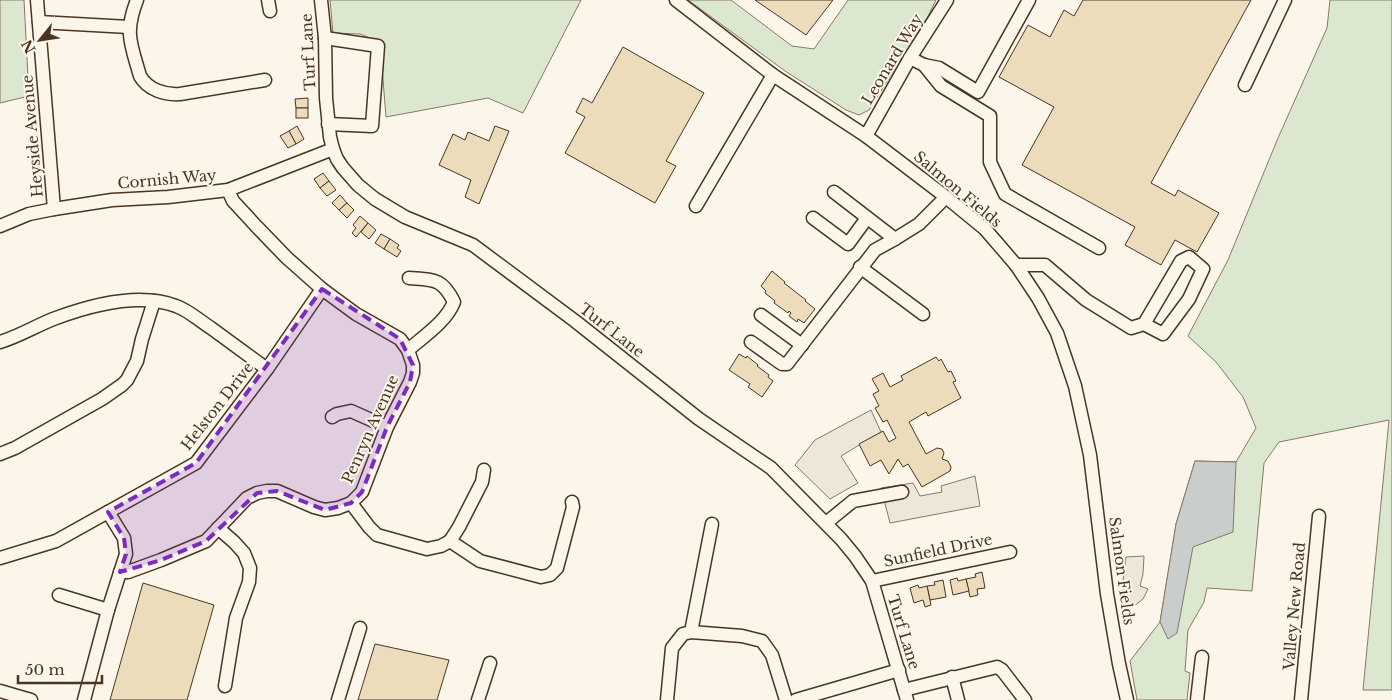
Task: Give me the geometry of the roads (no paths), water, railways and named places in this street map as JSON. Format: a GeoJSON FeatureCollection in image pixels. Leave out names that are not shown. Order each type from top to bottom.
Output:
{"type":"FeatureCollection","features":[{"type":"Feature","properties":{"kind":"street","name":"Heyside Avenue"},"geometry":{"type":"LineString","coordinates":[[37,0],[54,209]]}},
{"type":"Feature","properties":{"kind":"street"},"geometry":{"type":"LineString","coordinates":[[137,0],[129,27],[130,42],[140,76],[146,84],[157,91],[166,94],[180,94],[264,80]]}},
{"type":"Feature","properties":{"kind":"street","name":"Turf Lane"},"geometry":{"type":"LineString","coordinates":[[321,0],[325,38],[328,124],[333,149],[343,168],[375,200],[405,217],[473,245],[699,419],[771,468],[826,523],[855,556],[872,581],[905,695]]}},
{"type":"Feature","properties":{"kind":"street","name":"Salmon Fields"},"geometry":{"type":"LineString","coordinates":[[676,0],[774,75],[866,136],[946,197],[984,229],[1016,266],[1038,298],[1057,333],[1075,386],[1090,455],[1108,594],[1119,664],[1127,700]]}},
{"type":"Feature","properties":{"kind":"street","name":"Leonard Way"},"geometry":{"type":"LineString","coordinates":[[866,136],[910,58],[947,0]]}},
{"type":"Feature","properties":{"kind":"street"},"geometry":{"type":"LineString","coordinates":[[976,108],[978,92],[1028,0]]}},
{"type":"Feature","properties":{"kind":"street"},"geometry":{"type":"LineString","coordinates":[[1245,85],[1285,0]]}},
{"type":"Feature","properties":{"kind":"street"},"geometry":{"type":"LineString","coordinates":[[39,22],[129,27]]}},
{"type":"Feature","properties":{"kind":"street"},"geometry":{"type":"LineString","coordinates":[[325,38],[378,46],[372,126],[328,124]]}},
{"type":"Feature","properties":{"kind":"street"},"geometry":{"type":"LineString","coordinates":[[910,58],[924,65],[939,68],[978,92]]}},
{"type":"Feature","properties":{"kind":"street"},"geometry":{"type":"LineString","coordinates":[[924,65],[938,83],[990,116],[990,162],[1005,194],[1099,248]]}},
{"type":"Feature","properties":{"kind":"street"},"geometry":{"type":"LineString","coordinates":[[696,206],[774,75]]}},
{"type":"Feature","properties":{"kind":"street","name":"Cornish Way"},"geometry":{"type":"LineString","coordinates":[[0,226],[29,214],[54,209],[112,200],[168,197],[228,190],[333,149]]}},
{"type":"Feature","properties":{"kind":"street"},"geometry":{"type":"LineString","coordinates":[[228,190],[233,201],[287,258],[322,289],[356,314],[400,340],[408,350],[437,325],[451,310],[454,302],[448,288],[434,280],[410,278]]}},
{"type":"Feature","properties":{"kind":"street"},"geometry":{"type":"LineString","coordinates":[[834,192],[895,239]]}},
{"type":"Feature","properties":{"kind":"street"},"geometry":{"type":"LineString","coordinates":[[751,342],[782,364],[787,364],[875,250],[919,224],[946,197]]}},
{"type":"Feature","properties":{"kind":"street"},"geometry":{"type":"LineString","coordinates":[[813,218],[848,244],[867,218]]}},
{"type":"Feature","properties":{"kind":"street"},"geometry":{"type":"LineString","coordinates":[[1016,266],[1045,265],[1086,300],[1131,328],[1144,324],[1181,261],[1189,257],[1203,269],[1189,300],[1163,334],[1144,324]]}},
{"type":"Feature","properties":{"kind":"street"},"geometry":{"type":"LineString","coordinates":[[860,267],[923,314]]}},
{"type":"Feature","properties":{"kind":"street","name":"Helston Drive"},"geometry":{"type":"LineString","coordinates":[[0,558],[56,541],[196,463],[267,369],[322,289]]}},
{"type":"Feature","properties":{"kind":"street"},"geometry":{"type":"LineString","coordinates":[[0,342],[54,318],[96,305],[120,301],[154,300],[177,306],[195,316],[267,369]]}},
{"type":"Feature","properties":{"kind":"street"},"geometry":{"type":"LineString","coordinates":[[0,454],[15,448],[102,398],[122,384],[132,373],[137,361],[154,300]]}},
{"type":"Feature","properties":{"kind":"street"},"geometry":{"type":"LineString","coordinates":[[761,315],[802,344]]}},
{"type":"Feature","properties":{"kind":"street","name":"Penryn Avenue"},"geometry":{"type":"LineString","coordinates":[[120,572],[128,572],[206,541],[247,498],[267,490],[277,491],[325,510],[351,503],[362,492],[387,427],[410,382],[413,365],[408,350]]}},
{"type":"Feature","properties":{"kind":"street"},"geometry":{"type":"LineString","coordinates":[[332,417],[351,411],[387,427]]}},
{"type":"Feature","properties":{"kind":"street"},"geometry":{"type":"LineString","coordinates":[[351,503],[369,527],[378,535],[427,549],[441,546],[450,541],[459,528],[482,482],[484,470]]}},
{"type":"Feature","properties":{"kind":"street"},"geometry":{"type":"LineString","coordinates":[[826,523],[853,501],[902,492]]}},
{"type":"Feature","properties":{"kind":"street"},"geometry":{"type":"LineString","coordinates":[[450,541],[480,561],[546,577],[557,568],[573,507],[572,502]]}},
{"type":"Feature","properties":{"kind":"street"},"geometry":{"type":"LineString","coordinates":[[84,700],[108,610],[126,554],[124,538],[108,512]]}},
{"type":"Feature","properties":{"kind":"street","name":"Valley New Road"},"geometry":{"type":"LineString","coordinates":[[1301,700],[1318,516]]}},
{"type":"Feature","properties":{"kind":"street"},"geometry":{"type":"LineString","coordinates":[[691,632],[712,524]]}},
{"type":"Feature","properties":{"kind":"street"},"geometry":{"type":"LineString","coordinates":[[218,528],[244,553],[250,568],[249,582],[236,618],[225,686]]}},
{"type":"Feature","properties":{"kind":"street","name":"Sunfield Drive"},"geometry":{"type":"LineString","coordinates":[[872,581],[1010,552]]}},
{"type":"Feature","properties":{"kind":"street"},"geometry":{"type":"LineString","coordinates":[[59,595],[108,610]]}},
{"type":"Feature","properties":{"kind":"street"},"geometry":{"type":"LineString","coordinates":[[338,700],[360,628]]}},
{"type":"Feature","properties":{"kind":"street"},"geometry":{"type":"LineString","coordinates":[[667,700],[672,648],[683,634],[691,632],[742,636],[762,641],[772,655],[786,700]]}},
{"type":"Feature","properties":{"kind":"street"},"geometry":{"type":"LineString","coordinates":[[1198,700],[1202,656]]}},
{"type":"Feature","properties":{"kind":"street"},"geometry":{"type":"LineString","coordinates":[[478,700],[490,663]]}},
{"type":"Feature","properties":{"kind":"street"},"geometry":{"type":"LineString","coordinates":[[905,695],[952,677],[997,667],[1002,670],[1025,700]]}},
{"type":"Feature","properties":{"kind":"street"},"geometry":{"type":"LineString","coordinates":[[796,700],[898,670]]}},
{"type":"Feature","properties":{"kind":"street"},"geometry":{"type":"LineString","coordinates":[[952,677],[958,700]]}},
{"type":"Feature","properties":{"kind":"street"},"geometry":{"type":"LineString","coordinates":[[0,691],[31,700]]}}]}
